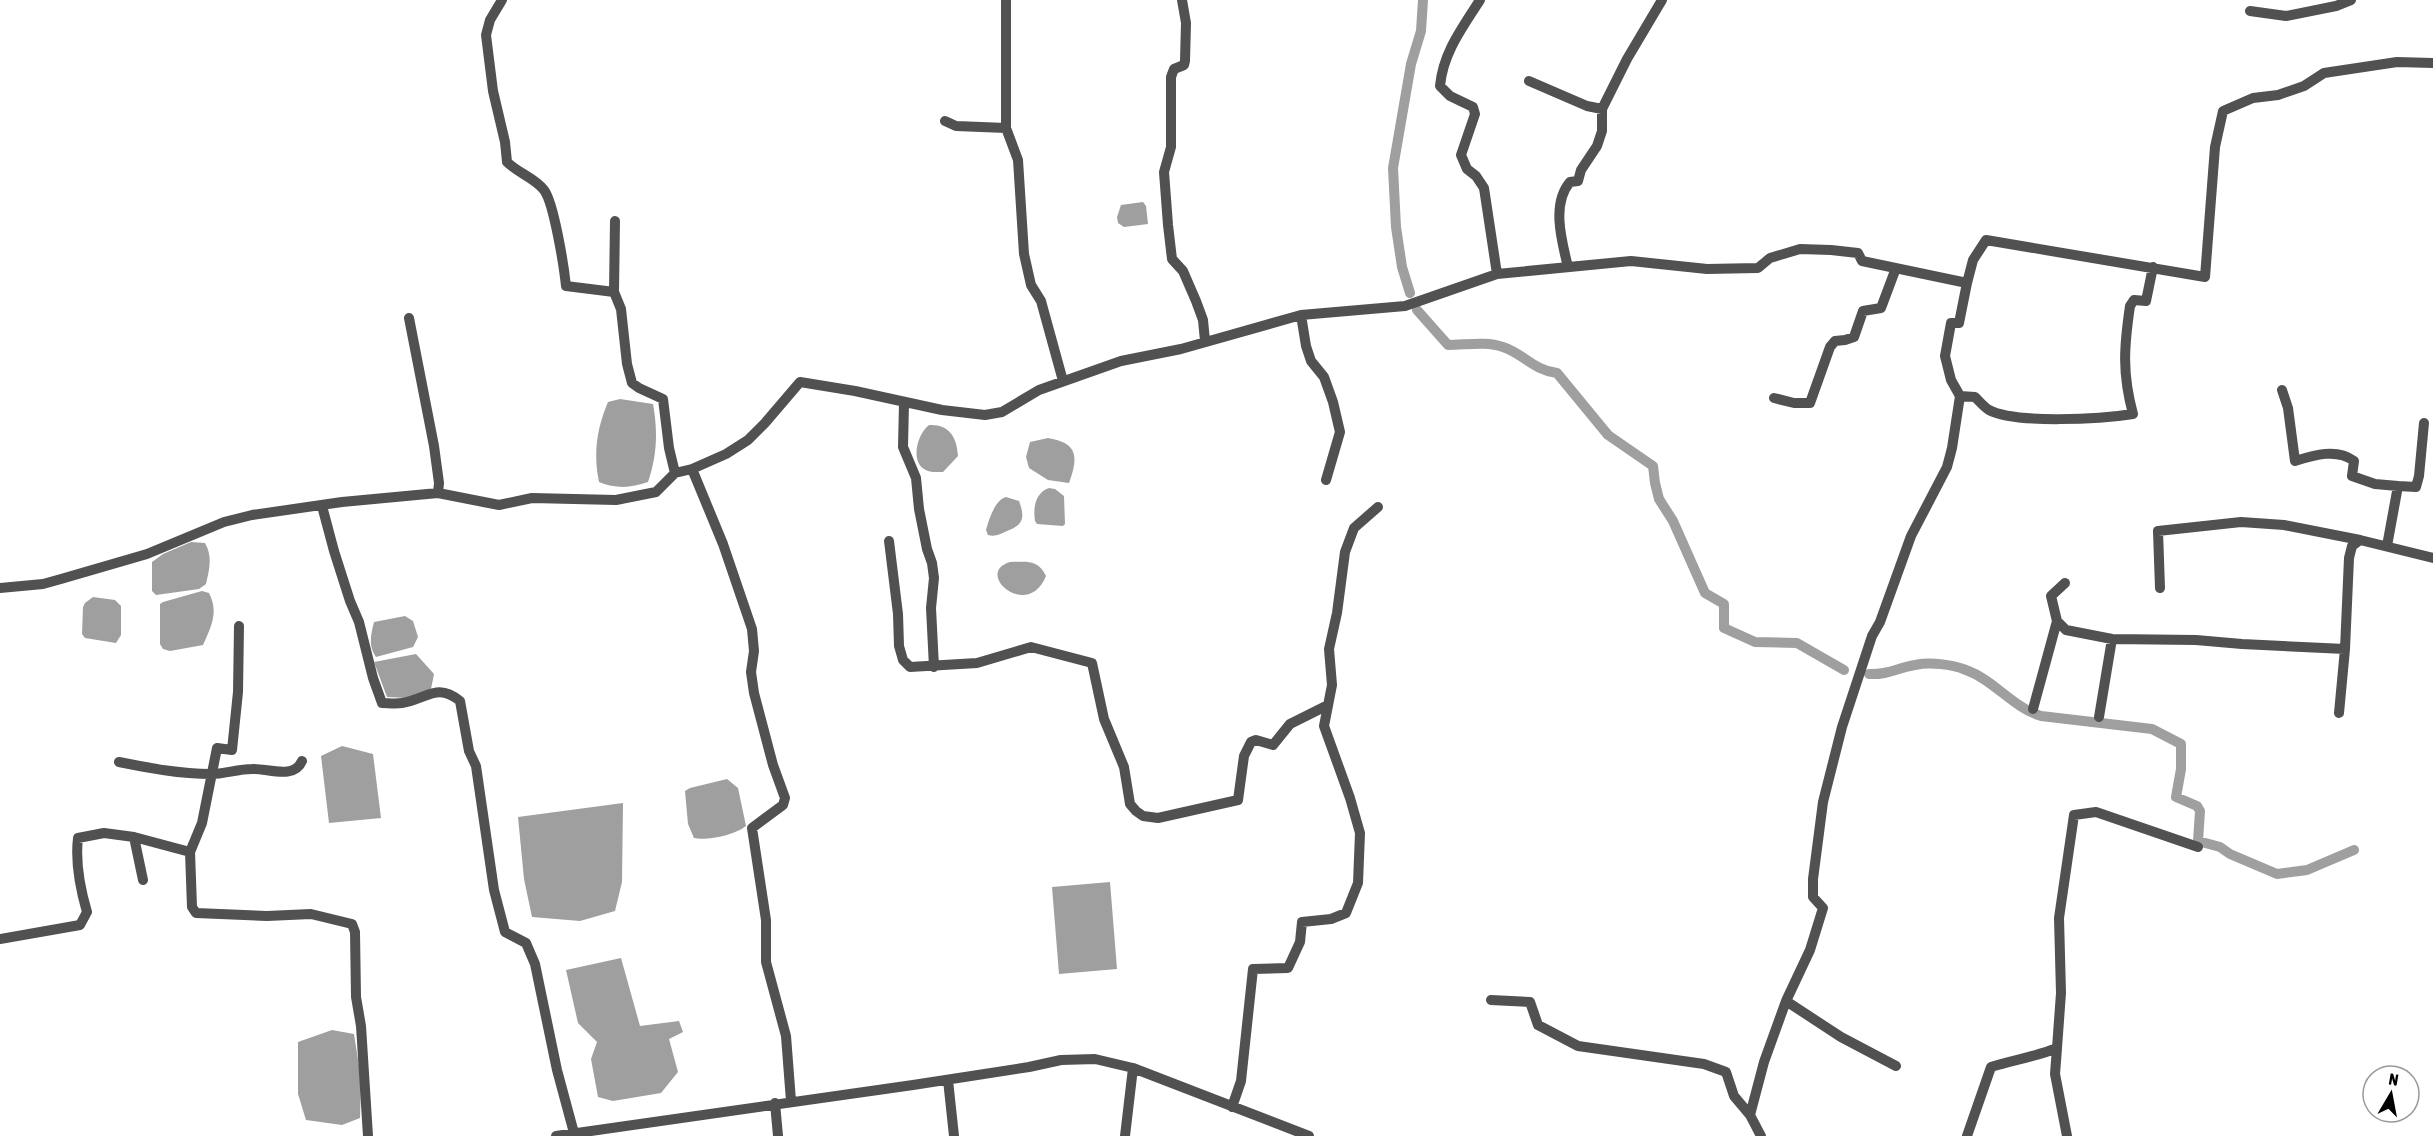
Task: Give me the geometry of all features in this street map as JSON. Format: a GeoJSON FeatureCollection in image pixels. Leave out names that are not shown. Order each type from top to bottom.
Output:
{"type":"FeatureCollection","features":[{"type":"Feature","properties":{"kind":"street"},"geometry":{"type":"LineString","coordinates":[[502,0],[490,20],[486,35],[494,91],[506,142],[507,162],[546,191],[562,253],[566,286],[614,292]]}},
{"type":"Feature","properties":{"kind":"street"},"geometry":{"type":"LineString","coordinates":[[1006,0],[1006,128],[1018,160],[1024,254],[1031,285],[1041,301],[1063,381]]}},
{"type":"Feature","properties":{"kind":"street"},"geometry":{"type":"LineString","coordinates":[[1182,0],[1186,23],[1185,61],[1184,64],[1174,69],[1171,77],[1171,147],[1164,172],[1173,259],[1183,271],[1196,301],[1203,320],[1205,341]]}},
{"type":"Feature","properties":{"kind":"street"},"geometry":{"type":"LineString","coordinates":[[1480,0],[1448,52],[1442,68],[1440,86],[1450,96],[1473,107],[1475,114],[1461,154],[1467,169],[1476,176],[1484,188],[1497,274]]}},
{"type":"Feature","properties":{"kind":"street"},"geometry":{"type":"LineString","coordinates":[[1568,267],[1560,226],[1565,188],[1569,182],[1578,181],[1581,170],[1597,146],[1602,131],[1602,109],[1627,59],[1662,0]]}},
{"type":"Feature","properties":{"kind":"street"},"geometry":{"type":"LineString","coordinates":[[2250,11],[2286,16],[2336,6],[2351,0]]}},
{"type":"Feature","properties":{"kind":"street"},"geometry":{"type":"LineString","coordinates":[[1750,1115],[1764,1062],[1786,1002],[1806,960],[1822,908],[1814,897],[1813,879],[1823,802],[1842,727],[1868,646],[1880,622],[1911,536],[1947,468],[1960,396],[1950,380],[1946,356],[1951,323],[1959,323],[1973,260],[1986,240],[2205,277],[2212,174],[2223,111],[2253,98],[2278,95],[2304,86],[2324,73],[2397,62],[2433,63]]}},
{"type":"Feature","properties":{"kind":"street"},"geometry":{"type":"LineString","coordinates":[[1529,81],[1587,106],[1602,109]]}},
{"type":"Feature","properties":{"kind":"street"},"geometry":{"type":"LineString","coordinates":[[945,121],[956,126],[1006,128]]}},
{"type":"Feature","properties":{"kind":"street"},"geometry":{"type":"LineString","coordinates":[[615,221],[614,292],[621,309],[627,364],[632,383],[663,399],[669,448],[675,473]]}},
{"type":"Feature","properties":{"kind":"street"},"geometry":{"type":"LineString","coordinates":[[0,588],[43,584],[62,579],[155,551],[224,522],[252,515],[438,493],[499,505],[532,498],[616,500],[656,492],[675,473],[692,469],[726,454],[748,440],[800,382],[855,391],[904,403],[985,415],[1002,412],[1039,390],[1121,361],[1181,349],[1301,315],[1405,306],[1497,274],[1631,261],[1707,269],[1758,268],[1770,258],[1800,249],[1811,249],[1858,253],[1862,261],[1967,283]]}},
{"type":"Feature","properties":{"kind":"street"},"geometry":{"type":"LineString","coordinates":[[1960,396],[1975,397],[1987,410],[2010,417],[2081,419],[2133,414],[2127,390],[2123,351],[2130,306],[2134,300],[2146,302],[2153,267]]}},
{"type":"Feature","properties":{"kind":"street"},"geometry":{"type":"LineString","coordinates":[[1774,398],[1794,403],[1810,403],[1830,347],[1835,341],[1854,336],[1863,311],[1881,308],[1896,268]]}},
{"type":"Feature","properties":{"kind":"street"},"geometry":{"type":"LineString","coordinates":[[1301,315],[1306,346],[1311,361],[1324,376],[1334,402],[1340,432],[1326,480]]}},
{"type":"Feature","properties":{"kind":"street"},"geometry":{"type":"LineString","coordinates":[[409,318],[434,446],[439,483],[438,493]]}},
{"type":"Feature","properties":{"kind":"street"},"geometry":{"type":"LineString","coordinates":[[2282,390],[2288,408],[2295,460],[2322,453],[2349,457],[2354,461],[2352,476],[2375,484],[2416,487],[2424,423]]}},
{"type":"Feature","properties":{"kind":"street"},"geometry":{"type":"LineString","coordinates":[[904,403],[903,447],[916,478],[916,492],[934,578],[931,608],[934,667]]}},
{"type":"Feature","properties":{"kind":"street"},"geometry":{"type":"LineString","coordinates":[[692,469],[723,544],[752,629],[754,651],[751,672],[754,693],[772,765],[785,798],[783,805],[752,828],[766,920],[766,962],[786,1036],[790,1101]]}},
{"type":"Feature","properties":{"kind":"street"},"geometry":{"type":"LineString","coordinates":[[2387,546],[2398,486]]}},
{"type":"Feature","properties":{"kind":"street"},"geometry":{"type":"LineString","coordinates":[[322,506],[382,703],[401,703],[441,691],[450,693],[460,701],[469,751],[476,766],[494,890],[505,932],[526,943],[535,964],[557,1070],[574,1132]]}},
{"type":"Feature","properties":{"kind":"street"},"geometry":{"type":"LineString","coordinates":[[1232,1107],[1241,1081],[1253,969],[1290,966],[1300,942],[1302,922],[1332,919],[1346,913],[1358,883],[1360,833],[1324,726],[1332,685],[1329,649],[1337,613],[1345,552],[1354,528],[1378,507]]}},
{"type":"Feature","properties":{"kind":"street"},"geometry":{"type":"LineString","coordinates":[[2160,588],[2158,531],[2241,522],[2284,525],[2433,558]]}},
{"type":"Feature","properties":{"kind":"street"},"geometry":{"type":"LineString","coordinates":[[889,540],[897,596],[899,646],[903,660],[910,667],[977,663],[1031,647],[1092,663],[1104,719],[1124,767],[1130,804],[1143,816],[1158,818],[1238,800],[1244,756],[1251,742],[1256,740],[1273,745],[1290,724],[1328,705]]}},
{"type":"Feature","properties":{"kind":"street"},"geometry":{"type":"LineString","coordinates":[[2339,713],[2345,649],[2349,558],[2352,546],[2360,540]]}},
{"type":"Feature","properties":{"kind":"street"},"geometry":{"type":"LineString","coordinates":[[2033,709],[2057,621],[2051,596],[2065,583]]}},
{"type":"Feature","properties":{"kind":"street"},"geometry":{"type":"LineString","coordinates":[[2057,621],[2066,630],[2112,639],[2196,640],[2345,649]]}},
{"type":"Feature","properties":{"kind":"street"},"geometry":{"type":"LineString","coordinates":[[239,626],[238,692],[232,750],[216,748],[202,823],[190,852],[192,907],[196,913],[267,916],[311,914],[352,924],[355,932],[356,997],[361,1026],[369,1136]]}},
{"type":"Feature","properties":{"kind":"street"},"geometry":{"type":"LineString","coordinates":[[2099,717],[2112,639]]}},
{"type":"Feature","properties":{"kind":"street"},"geometry":{"type":"LineString","coordinates":[[119,762],[156,769],[212,774],[252,768],[291,771],[302,761]]}},
{"type":"Feature","properties":{"kind":"street"},"geometry":{"type":"LineString","coordinates":[[2067,1136],[2055,1074],[2061,993],[2059,918],[2074,815],[2096,812],[2198,847]]}},
{"type":"Feature","properties":{"kind":"street"},"geometry":{"type":"LineString","coordinates":[[0,939],[80,925],[87,912],[79,886],[76,850],[78,837],[104,833],[134,837],[190,852]]}},
{"type":"Feature","properties":{"kind":"street"},"geometry":{"type":"LineString","coordinates":[[134,837],[143,880]]}},
{"type":"Feature","properties":{"kind":"street"},"geometry":{"type":"LineString","coordinates":[[1491,1000],[1530,1002],[1538,1025],[1578,1046],[1704,1064],[1726,1072],[1734,1096],[1750,1115],[1761,1136]]}},
{"type":"Feature","properties":{"kind":"street"},"geometry":{"type":"LineString","coordinates":[[1786,1002],[1841,1037],[1896,1066]]}},
{"type":"Feature","properties":{"kind":"street"},"geometry":{"type":"LineString","coordinates":[[1966,1136],[1991,1067],[2017,1058],[2038,1056],[2056,1048]]}},
{"type":"Feature","properties":{"kind":"street"},"geometry":{"type":"LineString","coordinates":[[556,1136],[948,1080],[1061,1060],[1095,1059],[1133,1068],[1309,1136]]}},
{"type":"Feature","properties":{"kind":"street"},"geometry":{"type":"LineString","coordinates":[[1125,1136],[1133,1068]]}},
{"type":"Feature","properties":{"kind":"street"},"geometry":{"type":"LineString","coordinates":[[948,1080],[954,1136]]}},
{"type":"Feature","properties":{"kind":"street"},"geometry":{"type":"LineString","coordinates":[[775,1103],[778,1136]]}},
{"type":"Feature","properties":{"kind":"shaded area"},"geometry":{"type":"Polygon","coordinates":[[[1143,202],[1146,206],[1148,224],[1124,227],[1118,223],[1117,217],[1121,205],[1143,202]]]}},
{"type":"Feature","properties":{"kind":"shaded area"},"geometry":{"type":"Polygon","coordinates":[[[620,399],[653,404],[655,414],[655,453],[651,472],[648,482],[636,486],[617,487],[599,482],[596,451],[601,421],[608,402],[620,399]]]}},
{"type":"Feature","properties":{"kind":"shaded area"},"geometry":{"type":"Polygon","coordinates":[[[929,425],[947,429],[956,443],[958,456],[943,472],[926,470],[917,459],[919,440],[929,425]]]}},
{"type":"Feature","properties":{"kind":"shaded area"},"geometry":{"type":"Polygon","coordinates":[[[1048,438],[1066,444],[1074,453],[1074,466],[1069,483],[1048,480],[1029,468],[1026,457],[1030,442],[1048,438]]]}},
{"type":"Feature","properties":{"kind":"shaded area"},"geometry":{"type":"Polygon","coordinates":[[[1049,488],[1055,489],[1064,496],[1065,524],[1063,526],[1037,524],[1035,521],[1034,511],[1038,497],[1049,488]]]}},
{"type":"Feature","properties":{"kind":"shaded area"},"geometry":{"type":"Polygon","coordinates":[[[1006,497],[1019,501],[1022,520],[1013,529],[998,535],[988,535],[986,530],[993,510],[1006,497]]]}},
{"type":"Feature","properties":{"kind":"shaded area"},"geometry":{"type":"Polygon","coordinates":[[[191,542],[205,543],[209,553],[210,564],[206,584],[199,589],[156,595],[152,591],[152,562],[163,554],[191,542]]]}},
{"type":"Feature","properties":{"kind":"shaded area"},"geometry":{"type":"Polygon","coordinates":[[[1010,562],[1036,564],[1046,576],[1038,589],[1028,594],[1017,594],[1007,590],[1000,583],[997,575],[1000,568],[1010,562]]]}},
{"type":"Feature","properties":{"kind":"shaded area"},"geometry":{"type":"Polygon","coordinates":[[[202,591],[209,593],[214,613],[203,645],[170,651],[163,649],[160,644],[160,604],[202,591]]]}},
{"type":"Feature","properties":{"kind":"shaded area"},"geometry":{"type":"Polygon","coordinates":[[[93,597],[115,600],[121,606],[121,635],[116,643],[85,638],[82,634],[83,607],[93,597]]]}},
{"type":"Feature","properties":{"kind":"shaded area"},"geometry":{"type":"Polygon","coordinates":[[[405,616],[413,621],[418,637],[413,647],[376,657],[371,644],[374,622],[405,616]]]}},
{"type":"Feature","properties":{"kind":"shaded area"},"geometry":{"type":"Polygon","coordinates":[[[416,654],[434,674],[431,689],[409,698],[387,697],[374,662],[416,654]]]}},
{"type":"Feature","properties":{"kind":"shaded area"},"geometry":{"type":"Polygon","coordinates":[[[342,746],[373,754],[381,818],[329,823],[321,756],[342,746]]]}},
{"type":"Feature","properties":{"kind":"shaded area"},"geometry":{"type":"Polygon","coordinates":[[[727,779],[738,788],[746,826],[721,836],[706,839],[694,838],[688,824],[685,791],[727,779]]]}},
{"type":"Feature","properties":{"kind":"shaded area"},"geometry":{"type":"Polygon","coordinates":[[[623,803],[622,882],[615,911],[580,921],[532,917],[524,879],[518,817],[623,803]]]}},
{"type":"Feature","properties":{"kind":"shaded area"},"geometry":{"type":"Polygon","coordinates":[[[1110,882],[1117,969],[1059,974],[1052,887],[1110,882]]]}},
{"type":"Feature","properties":{"kind":"shaded area"},"geometry":{"type":"Polygon","coordinates":[[[621,958],[640,1026],[679,1021],[683,1032],[669,1039],[678,1072],[661,1093],[613,1101],[598,1097],[591,1059],[597,1042],[578,1023],[566,970],[621,958]]]}},
{"type":"Feature","properties":{"kind":"shaded area"},"geometry":{"type":"Polygon","coordinates":[[[332,1030],[354,1034],[361,1079],[360,1118],[342,1125],[306,1120],[298,1094],[298,1042],[332,1030]]]}},
{"type":"Feature","properties":{"kind":"waterway"},"geometry":{"type":"LineString","coordinates":[[1410,293],[1402,267],[1396,227],[1393,168],[1411,64],[1421,31],[1423,0]]}},
{"type":"Feature","properties":{"kind":"waterway"},"geometry":{"type":"LineString","coordinates":[[1417,310],[1448,345],[1496,345],[1510,350],[1541,369],[1557,373],[1608,435],[1653,466],[1659,499],[1673,521],[1705,593],[1724,604],[1724,628],[1755,642],[1797,643],[1844,670]]}},
{"type":"Feature","properties":{"kind":"waterway"},"geometry":{"type":"LineString","coordinates":[[1869,674],[1921,664],[1954,666],[1976,674],[2021,706],[2041,716],[2152,729],[2181,744],[2181,769],[2176,797],[2197,806],[2200,811],[2198,841],[2220,847],[2230,854],[2277,874],[2307,870],[2354,850]]}}]}
